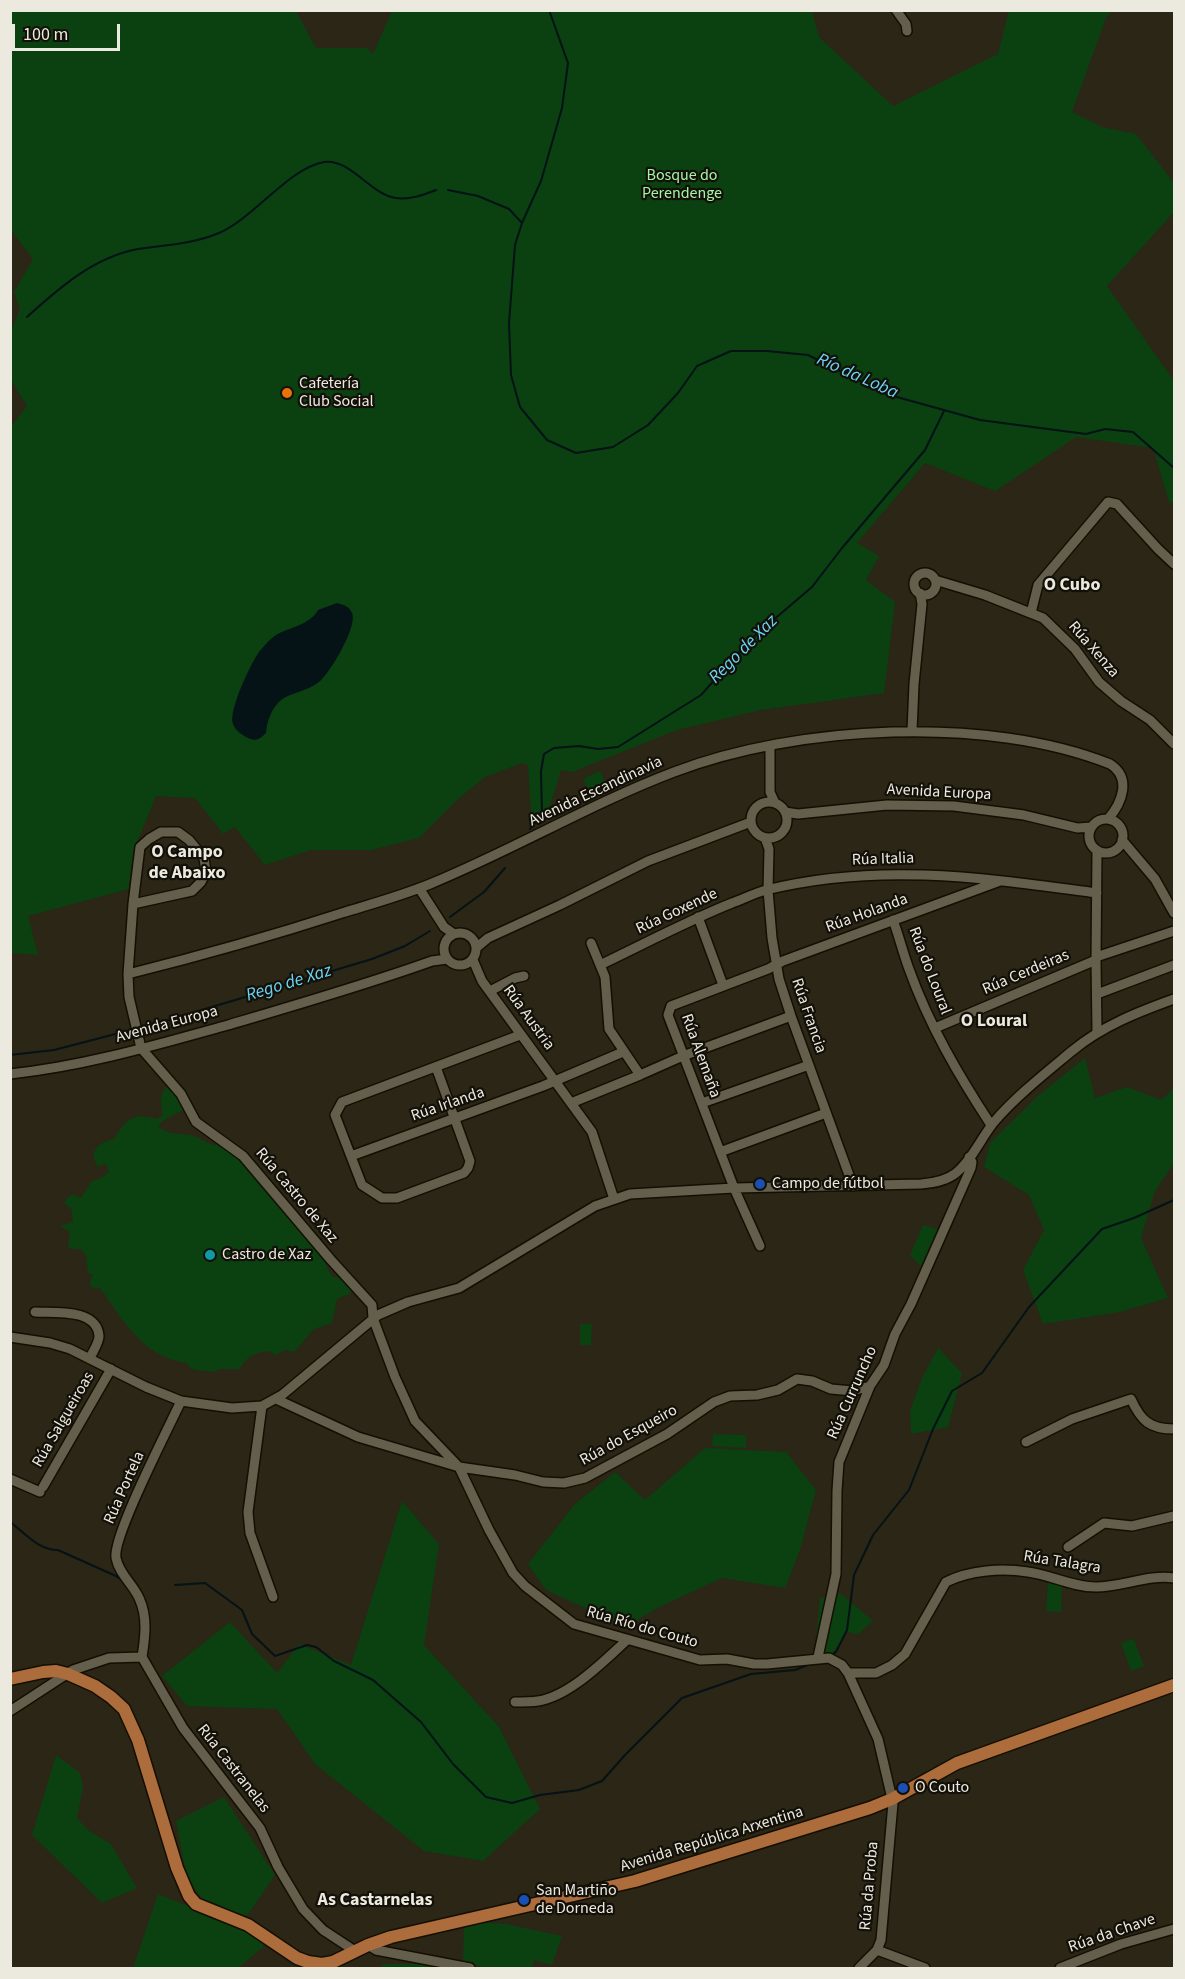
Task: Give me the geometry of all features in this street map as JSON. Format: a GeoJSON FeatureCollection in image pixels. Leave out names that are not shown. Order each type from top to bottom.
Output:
{"type":"FeatureCollection","features":[{"type":"Feature","properties":{"kind":"main road","name":"Avenida República Arxentina"},"geometry":{"type":"LineString","coordinates":[[10,1679],[43,1672],[56,1671],[68,1674],[95,1686],[124,1709],[138,1740],[177,1868],[189,1896],[196,1904],[248,1925],[297,1958],[308,1962],[333,1962],[368,1945],[417,1930],[635,1881],[802,1830],[870,1808],[957,1763],[1174,1685]]}},
{"type":"Feature","properties":{"kind":"street"},"geometry":{"type":"LineString","coordinates":[[896,10],[908,31]]}},
{"type":"Feature","properties":{"kind":"street"},"geometry":{"type":"LineString","coordinates":[[1031,613],[1038,585],[1108,502],[1117,504],[1174,564]]}},
{"type":"Feature","properties":{"kind":"street","name":"Rúa Xenza"},"geometry":{"type":"LineString","coordinates":[[924,594],[915,588],[916,577],[927,573],[938,583],[985,595],[1043,618],[1075,649],[1099,682],[1120,701],[1150,720],[1174,744]]}},
{"type":"Feature","properties":{"kind":"street"},"geometry":{"type":"LineString","coordinates":[[912,731],[922,604],[924,594],[933,592],[938,583]]}},
{"type":"Feature","properties":{"kind":"street","name":"Avenida Escandinavia"},"geometry":{"type":"LineString","coordinates":[[128,974],[251,942],[419,888],[496,856],[648,782],[704,762],[770,746],[832,736],[912,731],[985,736],[1045,746],[1096,758],[1116,767],[1122,777],[1123,789],[1112,821]]}},
{"type":"Feature","properties":{"kind":"street"},"geometry":{"type":"LineString","coordinates":[[770,746],[770,803],[786,817],[784,831],[769,838],[759,835],[752,825],[753,811],[756,807],[770,803]]}},
{"type":"Feature","properties":{"kind":"street","name":"Avenida Europa"},"geometry":{"type":"LineString","coordinates":[[786,817],[887,805],[954,806],[1024,815],[1090,831]]}},
{"type":"Feature","properties":{"kind":"street"},"geometry":{"type":"LineString","coordinates":[[1102,852],[1091,844],[1090,831],[1096,822],[1112,821],[1122,832],[1120,844]]}},
{"type":"Feature","properties":{"kind":"street"},"geometry":{"type":"LineString","coordinates":[[475,943],[544,913],[648,861],[700,840],[752,825]]}},
{"type":"Feature","properties":{"kind":"street","name":"Rúa Castro de Xaz"},"geometry":{"type":"LineString","coordinates":[[133,904],[192,891],[201,882],[206,872],[204,858],[189,840],[178,832],[161,831],[140,848],[133,904],[128,974],[129,997],[141,1048],[181,1094],[196,1122],[243,1156],[372,1305],[373,1318]]}},
{"type":"Feature","properties":{"kind":"street","name":"Rúa Francia"},"geometry":{"type":"LineString","coordinates":[[769,838],[768,890],[776,965],[808,1065],[853,1186]]}},
{"type":"Feature","properties":{"kind":"street"},"geometry":{"type":"LineString","coordinates":[[1120,844],[1137,856],[1155,879],[1174,913]]}},
{"type":"Feature","properties":{"kind":"street"},"geometry":{"type":"LineString","coordinates":[[1120,844],[1102,852],[1098,865],[1096,958],[1174,931]]}},
{"type":"Feature","properties":{"kind":"street","name":"Rúa Italia"},"geometry":{"type":"LineString","coordinates":[[768,890],[810,881],[857,876],[926,874],[1000,881]]}},
{"type":"Feature","properties":{"kind":"street"},"geometry":{"type":"LineString","coordinates":[[969,877],[972,886],[970,892]]}},
{"type":"Feature","properties":{"kind":"street","name":"Rúa Holanda"},"geometry":{"type":"LineString","coordinates":[[776,965],[1000,881],[1097,893]]}},
{"type":"Feature","properties":{"kind":"street"},"geometry":{"type":"LineString","coordinates":[[419,888],[451,937]]}},
{"type":"Feature","properties":{"kind":"street","name":"Rúa Goxende"},"geometry":{"type":"LineString","coordinates":[[600,965],[698,916],[768,890]]}},
{"type":"Feature","properties":{"kind":"street"},"geometry":{"type":"LineString","coordinates":[[698,916],[723,985]]}},
{"type":"Feature","properties":{"kind":"street","name":"Rúa do Loural"},"geometry":{"type":"LineString","coordinates":[[893,920],[909,970],[935,1028],[960,1077],[992,1125]]}},
{"type":"Feature","properties":{"kind":"street"},"geometry":{"type":"LineString","coordinates":[[464,933],[475,943],[469,962],[454,965],[446,956],[444,946],[451,937],[464,933]]}},
{"type":"Feature","properties":{"kind":"street"},"geometry":{"type":"LineString","coordinates":[[591,943],[605,977],[609,1029],[640,1074]]}},
{"type":"Feature","properties":{"kind":"street"},"geometry":{"type":"LineString","coordinates":[[1098,943],[1115,951]]}},
{"type":"Feature","properties":{"kind":"street","name":"Avenida Europa"},"geometry":{"type":"LineString","coordinates":[[10,1074],[76,1064],[141,1048],[309,1002],[446,956]]}},
{"type":"Feature","properties":{"kind":"street","name":"Rúa Cerdeiras"},"geometry":{"type":"LineString","coordinates":[[935,1028],[1096,958],[1097,1032]]}},
{"type":"Feature","properties":{"kind":"street","name":"Rúa Austria"},"geometry":{"type":"LineString","coordinates":[[469,962],[555,1080]]}},
{"type":"Feature","properties":{"kind":"street","name":"Rúa Alemaña"},"geometry":{"type":"LineString","coordinates":[[760,1246],[734,1188],[668,1015],[671,1005],[776,965]]}},
{"type":"Feature","properties":{"kind":"street"},"geometry":{"type":"LineString","coordinates":[[1096,994],[1174,965]]}},
{"type":"Feature","properties":{"kind":"street"},"geometry":{"type":"LineString","coordinates":[[490,991],[515,978],[524,976]]}},
{"type":"Feature","properties":{"kind":"street"},"geometry":{"type":"LineString","coordinates":[[10,1337],[50,1343],[90,1358],[146,1388],[181,1401],[232,1408],[262,1406],[276,1399],[373,1318],[408,1302],[459,1288],[595,1206],[614,1199],[630,1194],[734,1188],[937,1182],[955,1173],[992,1125],[1031,1087],[1097,1032],[1117,1021],[1174,999]]}},
{"type":"Feature","properties":{"kind":"street"},"geometry":{"type":"LineString","coordinates":[[571,1103],[683,1056],[791,1016]]}},
{"type":"Feature","properties":{"kind":"street"},"geometry":{"type":"LineString","coordinates":[[436,1067],[470,1161],[468,1168],[464,1173],[397,1198],[382,1198],[362,1185],[335,1115],[342,1102],[520,1035]]}},
{"type":"Feature","properties":{"kind":"street"},"geometry":{"type":"LineString","coordinates":[[614,1199],[592,1132],[555,1080],[623,1052]]}},
{"type":"Feature","properties":{"kind":"street"},"geometry":{"type":"LineString","coordinates":[[702,1103],[808,1065]]}},
{"type":"Feature","properties":{"kind":"street","name":"Rúa Irlanda"},"geometry":{"type":"LineString","coordinates":[[351,1156],[555,1080]]}},
{"type":"Feature","properties":{"kind":"street"},"geometry":{"type":"LineString","coordinates":[[720,1152],[826,1113]]}},
{"type":"Feature","properties":{"kind":"street","name":"Rúa Curruncho"},"geometry":{"type":"LineString","coordinates":[[818,1657],[836,1574],[839,1462],[870,1386],[884,1365],[895,1334],[911,1304],[972,1168],[969,1156]]}},
{"type":"Feature","properties":{"kind":"street"},"geometry":{"type":"LineString","coordinates":[[35,1312],[82,1315],[90,1319],[99,1335],[90,1358]]}},
{"type":"Feature","properties":{"kind":"street"},"geometry":{"type":"LineString","coordinates":[[373,1318],[395,1377],[415,1421],[459,1467]]}},
{"type":"Feature","properties":{"kind":"street","name":"Rúa Salgueiroas"},"geometry":{"type":"LineString","coordinates":[[10,1479],[41,1489],[111,1369]]}},
{"type":"Feature","properties":{"kind":"street","name":"Rúa do Esqueiro"},"geometry":{"type":"LineString","coordinates":[[459,1467],[564,1484],[585,1478],[667,1434],[714,1402],[730,1396],[757,1395],[778,1390],[797,1379],[812,1380],[831,1389],[853,1391],[870,1386]]}},
{"type":"Feature","properties":{"kind":"street"},"geometry":{"type":"LineString","coordinates":[[276,1399],[358,1437],[459,1467]]}},
{"type":"Feature","properties":{"kind":"street"},"geometry":{"type":"LineString","coordinates":[[1026,1442],[1072,1419],[1131,1399],[1137,1412],[1148,1424],[1162,1429],[1174,1429]]}},
{"type":"Feature","properties":{"kind":"street","name":"Rúa Portela"},"geometry":{"type":"LineString","coordinates":[[142,1657],[146,1636],[139,1598],[115,1557],[120,1531],[181,1401]]}},
{"type":"Feature","properties":{"kind":"street"},"geometry":{"type":"LineString","coordinates":[[262,1406],[248,1512],[250,1533],[273,1597]]}},
{"type":"Feature","properties":{"kind":"street","name":"Rúa Río do Couto"},"geometry":{"type":"LineString","coordinates":[[459,1467],[489,1530],[513,1573],[525,1586],[574,1624],[700,1660],[727,1659],[767,1664],[818,1657]]}},
{"type":"Feature","properties":{"kind":"street"},"geometry":{"type":"LineString","coordinates":[[1068,1547],[1104,1523],[1132,1526],[1174,1516]]}},
{"type":"Feature","properties":{"kind":"street","name":"Rúa Talagra"},"geometry":{"type":"LineString","coordinates":[[848,1673],[876,1673],[892,1665],[905,1654],[946,1582],[957,1577],[1005,1570],[1029,1572],[1096,1587],[1174,1578]]}},
{"type":"Feature","properties":{"kind":"street"},"geometry":{"type":"LineString","coordinates":[[515,1702],[540,1701],[564,1692],[601,1664],[627,1640]]}},
{"type":"Feature","properties":{"kind":"street"},"geometry":{"type":"LineString","coordinates":[[10,1711],[80,1667],[109,1658],[142,1657]]}},
{"type":"Feature","properties":{"kind":"street","name":"Rúa Castranelas"},"geometry":{"type":"LineString","coordinates":[[142,1657],[183,1728],[260,1828],[278,1867],[303,1909],[323,1930],[355,1951]]}},
{"type":"Feature","properties":{"kind":"street"},"geometry":{"type":"LineString","coordinates":[[818,1657],[829,1658],[842,1665],[848,1673],[878,1739],[892,1798]]}},
{"type":"Feature","properties":{"kind":"street","name":"Rúa da Proba"},"geometry":{"type":"LineString","coordinates":[[859,1968],[877,1950],[881,1940],[892,1798]]}},
{"type":"Feature","properties":{"kind":"street","name":"Rúa da Chave"},"geometry":{"type":"LineString","coordinates":[[1060,1968],[1121,1944],[1174,1929]]}},
{"type":"Feature","properties":{"kind":"street"},"geometry":{"type":"LineString","coordinates":[[368,1945],[376,1950],[470,1968]]}},
{"type":"Feature","properties":{"kind":"street"},"geometry":{"type":"LineString","coordinates":[[877,1950],[925,1968]]}},
{"type":"Feature","properties":{"kind":"green space","name":"Bosque do Perendenge"},"geometry":{"type":"Polygon","coordinates":[[[11,11],[296,11],[316,48],[367,48],[373,54],[392,11],[812,11],[819,37],[893,106],[998,54],[1009,11],[1112,11],[1106,18],[1072,112],[1102,127],[1136,134],[1174,183],[1174,212],[1107,286],[1174,381],[1174,504],[1169,502],[1153,448],[1076,437],[995,491],[925,463],[857,543],[879,556],[866,580],[895,602],[884,693],[761,710],[677,730],[572,772],[561,770],[547,816],[543,819],[531,813],[528,765],[522,763],[485,777],[457,800],[419,838],[371,850],[311,850],[265,865],[235,827],[223,834],[195,798],[156,796],[133,852],[129,889],[28,916],[38,955],[11,953],[10,428],[27,406],[11,380],[11,331],[20,309],[14,292],[33,259],[11,230],[11,11]]]}},
{"type":"Feature","properties":{"kind":"green space"},"geometry":{"type":"Polygon","coordinates":[[[600,771],[608,788],[591,796],[583,779],[600,771]]]}},
{"type":"Feature","properties":{"kind":"green space"},"geometry":{"type":"Polygon","coordinates":[[[1085,1058],[1095,1098],[1127,1087],[1161,1100],[1174,1088],[1174,1163],[1155,1191],[1141,1238],[1168,1298],[1120,1312],[1043,1324],[1023,1270],[1044,1230],[1029,1195],[984,1167],[990,1143],[1039,1095],[1085,1058]]]}},
{"type":"Feature","properties":{"kind":"green space"},"geometry":{"type":"Polygon","coordinates":[[[167,1085],[176,1085],[185,1109],[164,1120],[158,1126],[168,1132],[192,1135],[216,1145],[218,1141],[251,1168],[289,1213],[315,1231],[327,1268],[333,1277],[343,1279],[349,1286],[351,1293],[337,1299],[332,1323],[314,1329],[294,1352],[285,1350],[275,1355],[269,1351],[259,1353],[248,1358],[239,1369],[220,1369],[214,1372],[194,1369],[188,1366],[188,1363],[159,1354],[147,1346],[126,1325],[100,1288],[94,1289],[90,1285],[93,1275],[88,1273],[86,1255],[81,1249],[71,1249],[68,1246],[70,1232],[60,1226],[73,1222],[71,1208],[64,1203],[73,1194],[81,1198],[92,1181],[109,1172],[106,1163],[98,1167],[94,1156],[96,1148],[114,1139],[122,1126],[131,1119],[141,1116],[156,1119],[162,1116],[161,1096],[167,1085]]]}},
{"type":"Feature","properties":{"kind":"green space"},"geometry":{"type":"Polygon","coordinates":[[[923,1225],[938,1229],[923,1268],[910,1255],[923,1225]]]}},
{"type":"Feature","properties":{"kind":"green space"},"geometry":{"type":"Polygon","coordinates":[[[580,1324],[592,1324],[591,1345],[580,1345],[580,1324]]]}},
{"type":"Feature","properties":{"kind":"green space"},"geometry":{"type":"Polygon","coordinates":[[[938,1348],[962,1373],[948,1427],[911,1434],[910,1411],[922,1378],[938,1348]]]}},
{"type":"Feature","properties":{"kind":"green space"},"geometry":{"type":"Polygon","coordinates":[[[713,1434],[746,1435],[746,1448],[712,1446],[713,1434]]]}},
{"type":"Feature","properties":{"kind":"green space"},"geometry":{"type":"Polygon","coordinates":[[[705,1448],[786,1452],[816,1490],[800,1550],[785,1588],[722,1578],[657,1608],[626,1627],[546,1590],[528,1564],[575,1504],[615,1472],[645,1500],[705,1448]]]}},
{"type":"Feature","properties":{"kind":"green space"},"geometry":{"type":"Polygon","coordinates":[[[402,1501],[439,1544],[424,1645],[499,1727],[540,1809],[483,1861],[424,1851],[315,1764],[277,1709],[187,1706],[162,1676],[230,1622],[277,1673],[299,1644],[351,1665],[402,1501]]]}},
{"type":"Feature","properties":{"kind":"green space"},"geometry":{"type":"Polygon","coordinates":[[[1048,1581],[1062,1586],[1061,1612],[1046,1611],[1048,1581]]]}},
{"type":"Feature","properties":{"kind":"green space"},"geometry":{"type":"Polygon","coordinates":[[[840,1593],[873,1621],[858,1634],[847,1632],[831,1655],[815,1649],[820,1598],[840,1593]]]}},
{"type":"Feature","properties":{"kind":"green space"},"geometry":{"type":"Polygon","coordinates":[[[1134,1639],[1144,1666],[1131,1671],[1121,1643],[1134,1639]]]}},
{"type":"Feature","properties":{"kind":"green space"},"geometry":{"type":"Polygon","coordinates":[[[56,1755],[80,1773],[83,1787],[77,1818],[89,1831],[111,1844],[137,1888],[102,1903],[32,1835],[56,1755]]]}},
{"type":"Feature","properties":{"kind":"green space"},"geometry":{"type":"Polygon","coordinates":[[[224,1797],[275,1875],[247,1916],[206,1903],[187,1879],[176,1821],[224,1797]]]}},
{"type":"Feature","properties":{"kind":"green space"},"geometry":{"type":"Polygon","coordinates":[[[158,1894],[236,1925],[265,1942],[263,1947],[238,1968],[133,1968],[158,1894]]]}},
{"type":"Feature","properties":{"kind":"green space"},"geometry":{"type":"Polygon","coordinates":[[[475,1922],[506,1924],[562,1936],[552,1965],[534,1960],[532,1968],[487,1968],[463,1962],[464,1925],[475,1922]]]}},
{"type":"Feature","properties":{"kind":"green space"},"geometry":{"type":"Polygon","coordinates":[[[382,1964],[423,1964],[448,1968],[383,1968],[382,1964]]]}},
{"type":"Feature","properties":{"kind":"shaded area"},"geometry":{"type":"Polygon","coordinates":[[[337,603],[349,609],[353,619],[342,649],[330,669],[315,685],[281,700],[272,711],[266,733],[257,740],[240,733],[233,724],[234,709],[246,676],[259,652],[276,635],[305,622],[318,610],[337,603]]]}},
{"type":"Feature","properties":{"kind":"waterway","name":"Río da Loba"},"geometry":{"type":"LineString","coordinates":[[549,10],[568,63],[562,108],[541,181],[515,245],[509,323],[511,375],[520,407],[547,440],[576,453],[613,447],[648,425],[678,393],[697,366],[731,351],[767,351],[808,355],[886,394],[980,420],[1086,434],[1105,429],[1133,432],[1174,468]]}},
{"type":"Feature","properties":{"kind":"waterway"},"geometry":{"type":"LineString","coordinates":[[27,317],[78,275],[107,259],[138,249],[189,242],[219,233],[232,226],[285,183],[311,166],[334,162],[352,171],[378,191],[396,198],[411,198],[436,190]]}},
{"type":"Feature","properties":{"kind":"waterway"},"geometry":{"type":"LineString","coordinates":[[448,190],[478,196],[509,209],[522,223]]}},
{"type":"Feature","properties":{"kind":"waterway","name":"Rego de Xaz"},"geometry":{"type":"LineString","coordinates":[[530,829],[542,815],[541,771],[544,754],[554,748],[618,747],[701,695],[751,639],[812,587],[925,450],[944,411]]}},
{"type":"Feature","properties":{"kind":"waterway","name":"Rego de Xaz"},"geometry":{"type":"LineString","coordinates":[[450,917],[484,892],[505,868]]}},
{"type":"Feature","properties":{"kind":"waterway","name":"Rego de Xaz"},"geometry":{"type":"LineString","coordinates":[[145,1027],[372,959],[405,946],[430,931]]}},
{"type":"Feature","properties":{"kind":"waterway","name":"Rego de Xaz"},"geometry":{"type":"LineString","coordinates":[[10,1055],[54,1050],[127,1031]]}},
{"type":"Feature","properties":{"kind":"waterway"},"geometry":{"type":"LineString","coordinates":[[834,1653],[847,1630],[854,1575],[873,1535],[909,1490],[933,1429],[952,1391],[982,1373],[1029,1307],[1102,1229],[1174,1200]]}},
{"type":"Feature","properties":{"kind":"waterway"},"geometry":{"type":"LineString","coordinates":[[10,1522],[38,1544],[58,1550],[123,1581]]}},
{"type":"Feature","properties":{"kind":"waterway"},"geometry":{"type":"LineString","coordinates":[[175,1585],[205,1583],[242,1610],[252,1634],[275,1656],[307,1645],[316,1647],[334,1661],[373,1680],[421,1722],[453,1764],[486,1797],[512,1803],[540,1795],[579,1790],[602,1781],[682,1698],[751,1674],[795,1670],[810,1664]]}},
{"type":"Feature","properties":{"kind":"place","name":"Cafetería Club Social"},"geometry":{"type":"Point","coordinates":[287,393]}},
{"type":"Feature","properties":{"kind":"place","name":"Campo de fútbol"},"geometry":{"type":"Point","coordinates":[760,1184]}},
{"type":"Feature","properties":{"kind":"place","name":"Castro de Xaz"},"geometry":{"type":"Point","coordinates":[210,1255]}},
{"type":"Feature","properties":{"kind":"place","name":"O Couto"},"geometry":{"type":"Point","coordinates":[903,1788]}},
{"type":"Feature","properties":{"kind":"place","name":"San Martiño de Dorneda"},"geometry":{"type":"Point","coordinates":[524,1900]}},
{"type":"Feature","properties":{"kind":"district","name":"O Cubo"},"geometry":{"type":"Point","coordinates":[1072,586]}},
{"type":"Feature","properties":{"kind":"district","name":"O Campo de Abaixo"},"geometry":{"type":"Point","coordinates":[187,863]}},
{"type":"Feature","properties":{"kind":"district","name":"O Loural"},"geometry":{"type":"Point","coordinates":[994,1022]}},
{"type":"Feature","properties":{"kind":"district","name":"As Castarnelas"},"geometry":{"type":"Point","coordinates":[375,1901]}}]}
